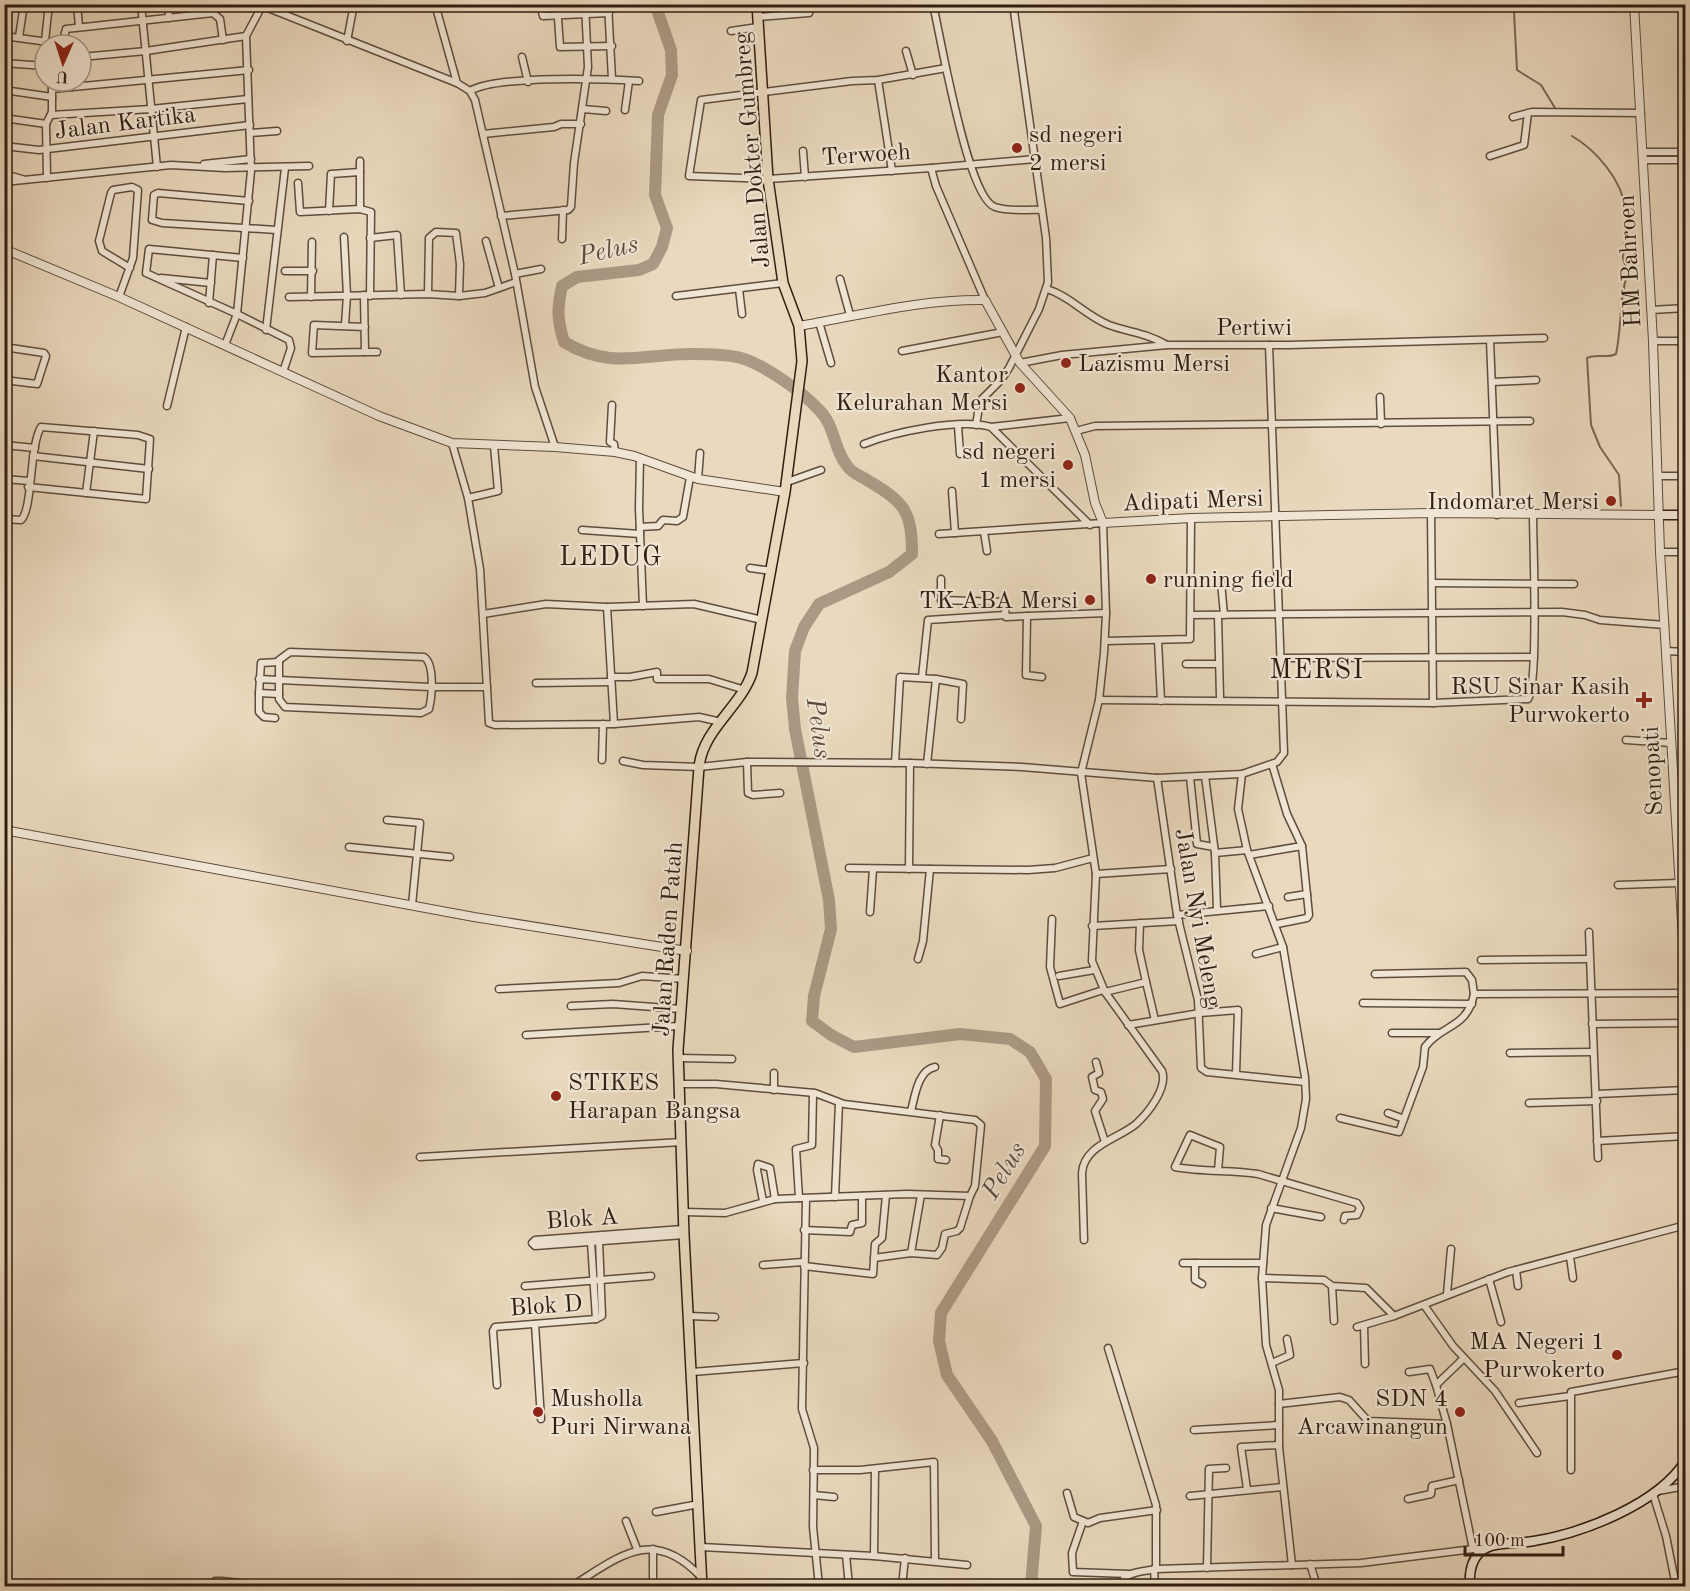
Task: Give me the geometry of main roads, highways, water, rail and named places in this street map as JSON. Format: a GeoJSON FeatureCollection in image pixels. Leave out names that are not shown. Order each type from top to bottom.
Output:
{"type":"FeatureCollection","features":[{"type":"Feature","properties":{"kind":"main road","name":"Jalan Dokter Gumbreg"},"geometry":{"type":"LineString","coordinates":[[757,4],[768,179],[783,282],[799,326],[802,361]]}},
{"type":"Feature","properties":{"kind":"main road","name":"Jalan Raden Patah"},"geometry":{"type":"LineString","coordinates":[[701,1582],[678,1058],[699,767],[707,740],[745,690],[758,651],[786,487],[802,361]]}},
{"type":"Feature","properties":{"kind":"main road"},"geometry":{"type":"LineString","coordinates":[[1659,515],[1686,515]]}},
{"type":"Feature","properties":{"kind":"main road"},"geometry":{"type":"LineString","coordinates":[[1470,1587],[1470,1567],[1477,1550],[1553,1537],[1614,1514],[1655,1493],[1686,1460]]}},
{"type":"Feature","properties":{"kind":"waterway","name":"Pelus"},"geometry":{"type":"LineString","coordinates":[[655,4],[671,50],[672,75],[658,115],[655,195],[667,228],[662,247],[653,264],[639,270],[577,277],[562,286],[558,314],[562,334],[564,342],[597,356],[626,358],[716,354],[741,358],[761,367],[794,388],[820,411],[829,424],[843,461],[854,473],[897,501],[908,517],[912,554],[889,572],[819,604],[804,627],[795,651],[792,698],[795,729],[829,900],[831,929],[814,996],[812,1021],[831,1035],[854,1047],[960,1034],[1010,1039],[1030,1052],[1046,1079],[1045,1146],[941,1313],[939,1341],[947,1375],[992,1441],[1036,1526],[1031,1586]]}},
{"type":"Feature","properties":{"kind":"waterway"},"geometry":{"type":"LineString","coordinates":[[1520,4],[1514,12],[1517,70],[1541,85],[1555,108]]}},
{"type":"Feature","properties":{"kind":"waterway"},"geometry":{"type":"LineString","coordinates":[[1572,136],[1590,149],[1606,167],[1619,187],[1625,208]]}},
{"type":"Feature","properties":{"kind":"waterway"},"geometry":{"type":"LineString","coordinates":[[1621,506],[1619,475],[1600,447],[1591,425],[1587,358],[1616,354],[1623,292],[1628,272],[1623,259],[1624,243]]}},
{"type":"Feature","properties":{"kind":"place","name":"sd negeri 2 mersi"},"geometry":{"type":"Point","coordinates":[1017,148]}},
{"type":"Feature","properties":{"kind":"place","name":"Lazismu Mersi"},"geometry":{"type":"Point","coordinates":[1066,363]}},
{"type":"Feature","properties":{"kind":"place","name":"Kantor Kelurahan Mersi"},"geometry":{"type":"Point","coordinates":[1020,388]}},
{"type":"Feature","properties":{"kind":"place","name":"sd negeri 1 mersi"},"geometry":{"type":"Point","coordinates":[1068,465]}},
{"type":"Feature","properties":{"kind":"place","name":"Indomaret Mersi"},"geometry":{"type":"Point","coordinates":[1611,501]}},
{"type":"Feature","properties":{"kind":"place","name":"running field"},"geometry":{"type":"Point","coordinates":[1151,579]}},
{"type":"Feature","properties":{"kind":"place","name":"TK ABA Mersi"},"geometry":{"type":"Point","coordinates":[1090,600]}},
{"type":"Feature","properties":{"kind":"place","name":"RSU Sinar Kasih Purwokerto"},"geometry":{"type":"Point","coordinates":[1644,700]}},
{"type":"Feature","properties":{"kind":"place","name":"STIKES Harapan Bangsa"},"geometry":{"type":"Point","coordinates":[556,1096]}},
{"type":"Feature","properties":{"kind":"place","name":"MA Negeri 1 Purwokerto"},"geometry":{"type":"Point","coordinates":[1617,1355]}},
{"type":"Feature","properties":{"kind":"place","name":"Musholla Puri Nirwana"},"geometry":{"type":"Point","coordinates":[538,1412]}},
{"type":"Feature","properties":{"kind":"place","name":"SDN 4 Arcawinangun"},"geometry":{"type":"Point","coordinates":[1460,1412]}},
{"type":"Feature","properties":{"kind":"district","name":"LEDUG"},"geometry":{"type":"Point","coordinates":[611,556]}},
{"type":"Feature","properties":{"kind":"district","name":"MERSI"},"geometry":{"type":"Point","coordinates":[1317,669]}}]}
